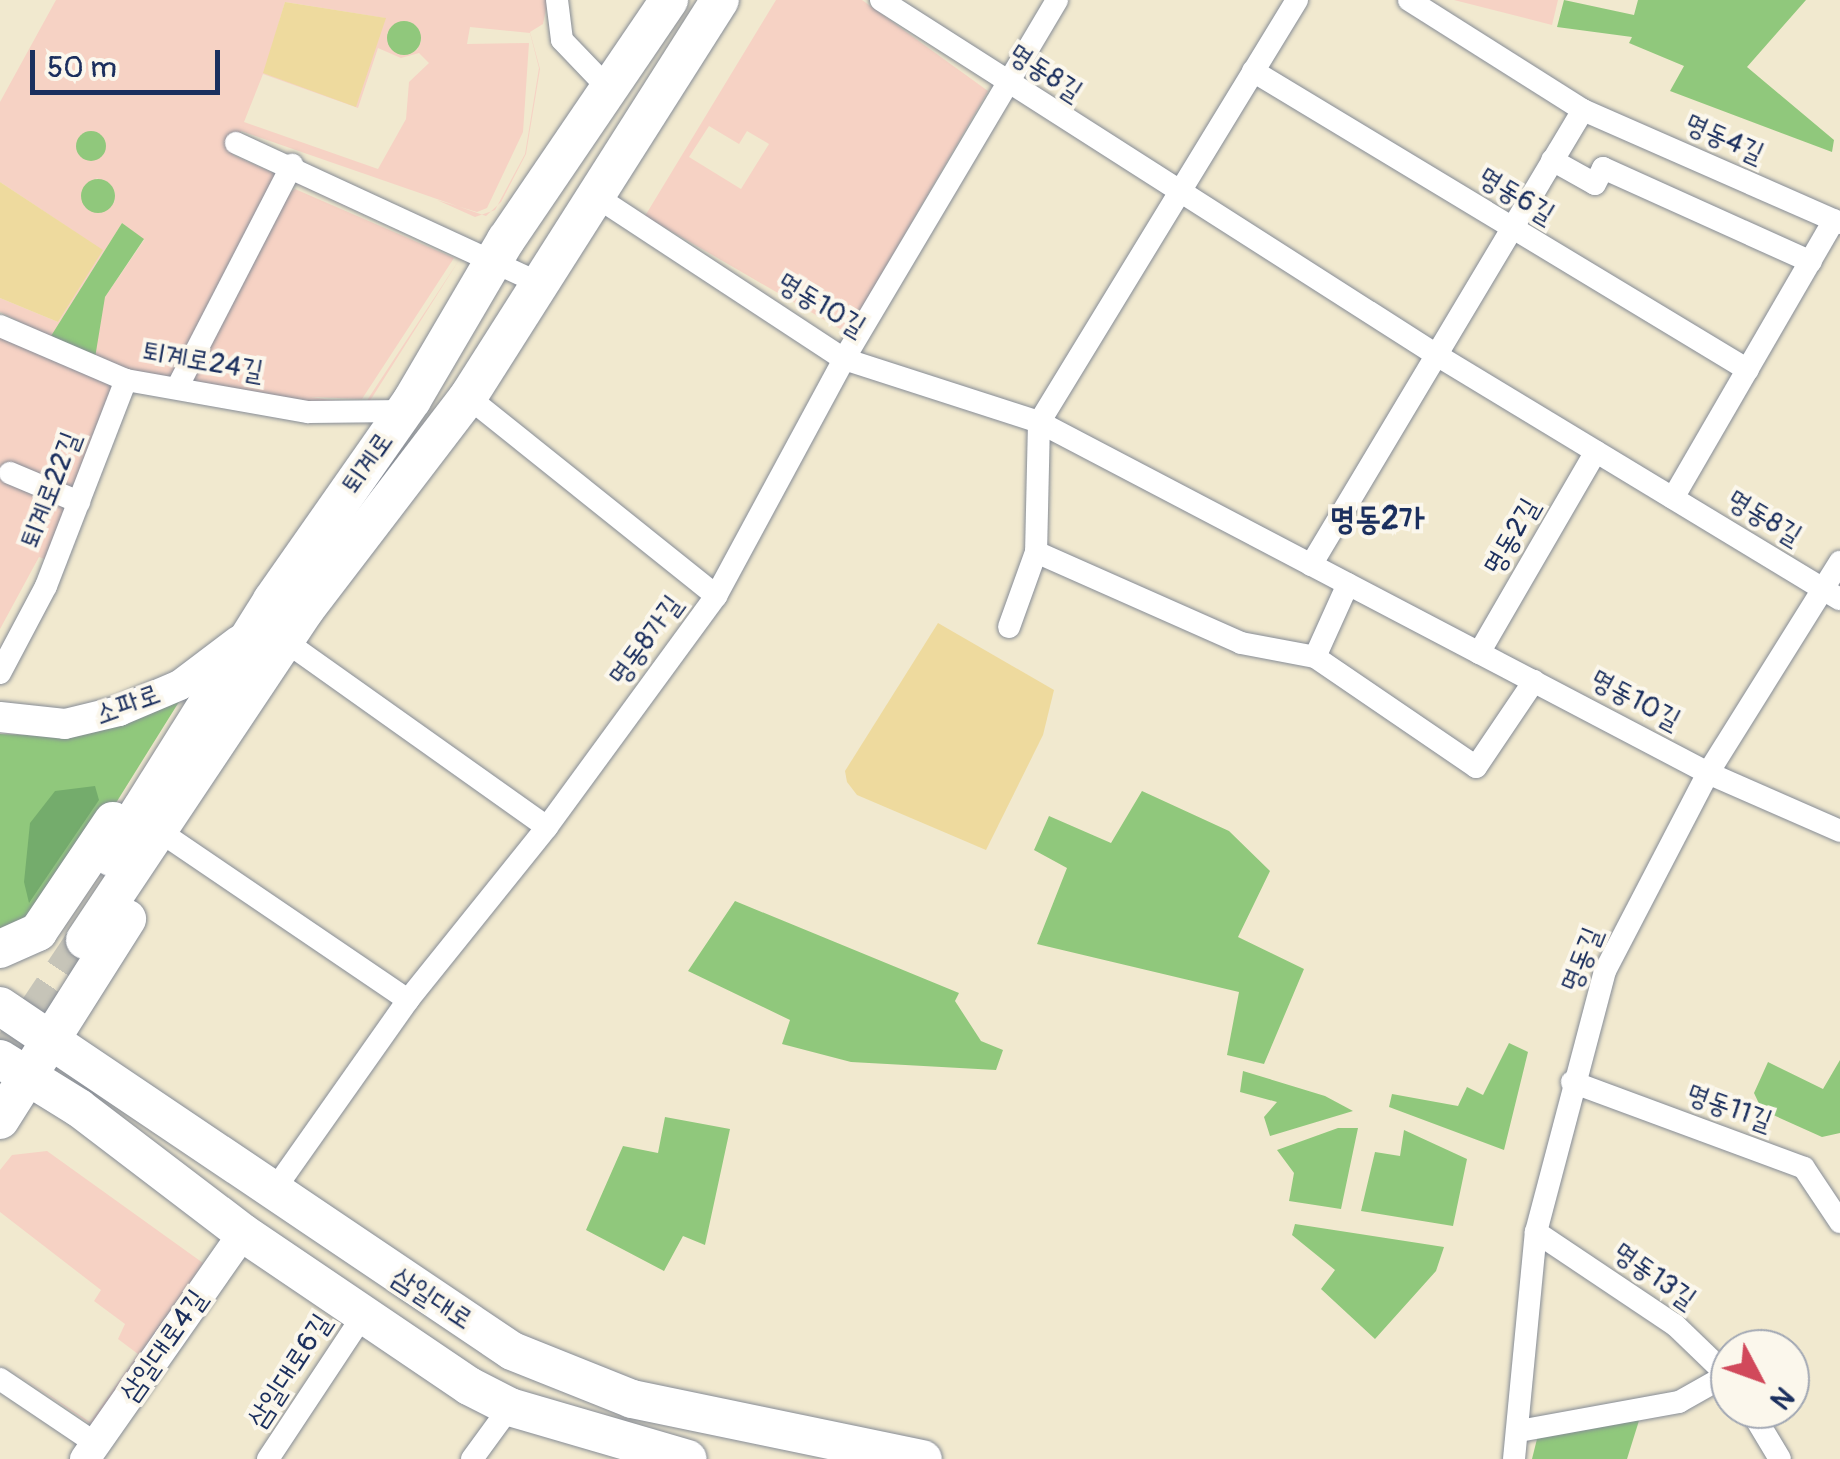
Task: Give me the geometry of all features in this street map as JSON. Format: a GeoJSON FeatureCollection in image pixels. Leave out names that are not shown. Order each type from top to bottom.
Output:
{"type":"FeatureCollection","features":[{"type":"Feature","properties":{"kind":"main road","name":"퇴계로"},"geometry":{"type":"LineString","coordinates":[[668,0],[494,261],[405,411],[272,600],[76,933],[295,625],[468,397],[537,282],[720,0]]}},
{"type":"Feature","properties":{"kind":"main road","name":"퇴계로"},"geometry":{"type":"LineString","coordinates":[[0,1120],[14,1067],[52,1039],[174,841],[295,625]]}},
{"type":"Feature","properties":{"kind":"main road"},"geometry":{"type":"LineString","coordinates":[[0,949],[38,932],[178,717],[240,640]]}},
{"type":"Feature","properties":{"kind":"main road","name":"삼일대로"},"geometry":{"type":"LineString","coordinates":[[0,1006],[463,1321],[572,1378],[632,1399],[923,1459]]}},
{"type":"Feature","properties":{"kind":"main road","name":"삼일대로"},"geometry":{"type":"LineString","coordinates":[[14,1067],[362,1317],[510,1407],[688,1459]]}},
{"type":"Feature","properties":{"kind":"street"},"geometry":{"type":"LineString","coordinates":[[557,0],[562,40],[608,88]]}},
{"type":"Feature","properties":{"kind":"street","name":"명동8길"},"geometry":{"type":"LineString","coordinates":[[882,0],[1006,84],[1435,354],[1832,594]]}},
{"type":"Feature","properties":{"kind":"street","name":"명동8가길"},"geometry":{"type":"LineString","coordinates":[[272,1193],[408,1000],[547,827],[716,596],[844,359],[1057,0]]}},
{"type":"Feature","properties":{"kind":"street"},"geometry":{"type":"LineString","coordinates":[[1010,628],[1036,552],[1039,422],[1297,0]]}},
{"type":"Feature","properties":{"kind":"street","name":"명동4길"},"geometry":{"type":"LineString","coordinates":[[1409,0],[1583,110],[1837,222]]}},
{"type":"Feature","properties":{"kind":"street","name":"명동6길"},"geometry":{"type":"LineString","coordinates":[[1254,70],[1748,370]]}},
{"type":"Feature","properties":{"kind":"street"},"geometry":{"type":"LineString","coordinates":[[1311,565],[1583,110]]}},
{"type":"Feature","properties":{"kind":"street"},"geometry":{"type":"LineString","coordinates":[[236,143],[537,282]]}},
{"type":"Feature","properties":{"kind":"street"},"geometry":{"type":"LineString","coordinates":[[1552,160],[1596,184],[1603,168],[1811,262]]}},
{"type":"Feature","properties":{"kind":"street"},"geometry":{"type":"LineString","coordinates":[[178,386],[292,166]]}},
{"type":"Feature","properties":{"kind":"street","name":"명동10길"},"geometry":{"type":"LineString","coordinates":[[594,195],[844,359],[1039,422],[1708,773],[1840,831]]}},
{"type":"Feature","properties":{"kind":"street"},"geometry":{"type":"LineString","coordinates":[[1673,498],[1837,222]]}},
{"type":"Feature","properties":{"kind":"street","name":"퇴계로24길"},"geometry":{"type":"LineString","coordinates":[[0,326],[126,380],[178,386],[308,412],[405,411]]}},
{"type":"Feature","properties":{"kind":"street","name":"퇴계로22길"},"geometry":{"type":"LineString","coordinates":[[0,673],[46,586],[126,380]]}},
{"type":"Feature","properties":{"kind":"street"},"geometry":{"type":"LineString","coordinates":[[468,397],[716,596]]}},
{"type":"Feature","properties":{"kind":"street","name":"명동2길"},"geometry":{"type":"LineString","coordinates":[[1480,653],[1596,452]]}},
{"type":"Feature","properties":{"kind":"street"},"geometry":{"type":"LineString","coordinates":[[10,472],[79,502]]}},
{"type":"Feature","properties":{"kind":"street"},"geometry":{"type":"LineString","coordinates":[[1036,552],[1241,643],[1315,657],[1476,767],[1534,681]]}},
{"type":"Feature","properties":{"kind":"street","name":"명동길"},"geometry":{"type":"LineString","coordinates":[[1514,1459],[1536,1232],[1572,1082],[1605,971],[1708,773],[1832,594],[1840,562]]}},
{"type":"Feature","properties":{"kind":"street"},"geometry":{"type":"LineString","coordinates":[[1315,657],[1348,584]]}},
{"type":"Feature","properties":{"kind":"street"},"geometry":{"type":"LineString","coordinates":[[295,625],[547,827]]}},
{"type":"Feature","properties":{"kind":"street","name":"소파로"},"geometry":{"type":"LineString","coordinates":[[0,718],[65,724],[118,711],[180,685],[240,640]]}},
{"type":"Feature","properties":{"kind":"street"},"geometry":{"type":"LineString","coordinates":[[174,841],[408,1000]]}},
{"type":"Feature","properties":{"kind":"street","name":"명동11길"},"geometry":{"type":"LineString","coordinates":[[1572,1082],[1804,1168],[1840,1222]]}},
{"type":"Feature","properties":{"kind":"street","name":"명동13길"},"geometry":{"type":"LineString","coordinates":[[1536,1232],[1675,1325],[1710,1358]]}},
{"type":"Feature","properties":{"kind":"street","name":"삼일대로4길"},"geometry":{"type":"LineString","coordinates":[[90,1451],[243,1233]]}},
{"type":"Feature","properties":{"kind":"street","name":"삼일대로6길"},"geometry":{"type":"LineString","coordinates":[[268,1459],[362,1317]]}},
{"type":"Feature","properties":{"kind":"street"},"geometry":{"type":"LineString","coordinates":[[0,1379],[90,1451]]}},
{"type":"Feature","properties":{"kind":"street"},"geometry":{"type":"LineString","coordinates":[[1519,1431],[1679,1402],[1710,1386]]}},
{"type":"Feature","properties":{"kind":"street"},"geometry":{"type":"LineString","coordinates":[[472,1459],[510,1407]]}},
{"type":"Feature","properties":{"kind":"street"},"geometry":{"type":"LineString","coordinates":[[1762,1429],[1776,1451],[1795,1459]]}},
{"type":"Feature","properties":{"kind":"shaded area"},"geometry":{"type":"Polygon","coordinates":[[[56,0],[548,0],[543,24],[530,32],[540,69],[526,154],[498,205],[525,154],[539,68],[530,33],[470,27],[467,44],[529,43],[523,132],[487,208],[477,212],[241,131],[233,155],[461,257],[361,415],[139,381],[0,312],[0,298],[58,322],[102,250],[0,182],[0,102],[56,0]],[[285,2],[264,73],[356,106],[385,18],[285,2]],[[408,21],[387,33],[401,55],[417,50],[421,41],[408,21]],[[378,48],[358,108],[263,74],[244,122],[378,169],[406,119],[409,82],[429,63],[419,53],[401,58],[378,48]],[[97,178],[81,196],[85,207],[100,213],[114,203],[115,193],[97,178]],[[292,182],[285,196],[295,189],[454,258],[362,399],[311,397],[364,405],[461,257],[292,182]],[[122,223],[52,336],[105,297],[144,240],[122,223]]]}},
{"type":"Feature","properties":{"kind":"shaded area"},"geometry":{"type":"Polygon","coordinates":[[[776,0],[862,0],[988,91],[847,333],[645,216],[776,0]],[[709,126],[689,157],[741,189],[769,144],[747,131],[739,144],[709,126]]]}},
{"type":"Feature","properties":{"kind":"shaded area"},"geometry":{"type":"Polygon","coordinates":[[[1454,0],[1558,0],[1552,25],[1454,0]]]}},
{"type":"Feature","properties":{"kind":"shaded area"},"geometry":{"type":"Polygon","coordinates":[[[0,326],[126,380],[55,562],[39,557],[0,629],[0,326]]]}},
{"type":"Feature","properties":{"kind":"shaded area"},"geometry":{"type":"Polygon","coordinates":[[[47,1151],[203,1263],[95,1427],[0,1362],[90,1422],[138,1354],[118,1339],[125,1324],[94,1301],[101,1290],[0,1212],[0,1170],[12,1155],[47,1151]]]}},
{"type":"Feature","properties":{"kind":"green space"},"geometry":{"type":"Polygon","coordinates":[[[1564,0],[1634,15],[1638,0],[1806,0],[1747,67],[1834,140],[1832,152],[1670,91],[1684,66],[1629,43],[1632,37],[1557,27],[1564,0]]]}},
{"type":"Feature","properties":{"kind":"green space"},"geometry":{"type":"Polygon","coordinates":[[[404,21],[416,26],[421,38],[416,50],[404,55],[392,50],[387,38],[392,26],[404,21]]]}},
{"type":"Feature","properties":{"kind":"green space"},"geometry":{"type":"Polygon","coordinates":[[[91,131],[102,135],[106,146],[102,157],[91,161],[80,157],[76,146],[80,135],[91,131]]]}},
{"type":"Feature","properties":{"kind":"green space"},"geometry":{"type":"Polygon","coordinates":[[[98,179],[110,184],[115,196],[110,208],[98,213],[86,208],[81,196],[86,184],[98,179]]]}},
{"type":"Feature","properties":{"kind":"green space"},"geometry":{"type":"Polygon","coordinates":[[[122,223],[144,239],[105,297],[95,358],[51,336],[122,223]]]}},
{"type":"Feature","properties":{"kind":"green space"},"geometry":{"type":"Polygon","coordinates":[[[187,689],[43,920],[0,942],[0,734],[55,736],[187,689]]]}},
{"type":"Feature","properties":{"kind":"green space"},"geometry":{"type":"Polygon","coordinates":[[[95,786],[99,800],[29,903],[24,882],[30,823],[55,791],[95,786]]]}},
{"type":"Feature","properties":{"kind":"green space"},"geometry":{"type":"Polygon","coordinates":[[[1142,791],[1229,831],[1270,871],[1238,937],[1304,969],[1264,1064],[1227,1055],[1239,992],[1037,944],[1067,868],[1034,850],[1049,816],[1111,843],[1142,791]]]}},
{"type":"Feature","properties":{"kind":"green space"},"geometry":{"type":"Polygon","coordinates":[[[735,901],[959,993],[955,1001],[981,1041],[1003,1050],[996,1070],[851,1062],[782,1044],[790,1020],[688,971],[735,901]]]}},
{"type":"Feature","properties":{"kind":"green space"},"geometry":{"type":"Polygon","coordinates":[[[1509,1043],[1528,1052],[1504,1150],[1389,1107],[1392,1094],[1458,1106],[1467,1087],[1483,1095],[1509,1043]]]}},
{"type":"Feature","properties":{"kind":"green space"},"geometry":{"type":"Polygon","coordinates":[[[1840,1060],[1840,1133],[1822,1137],[1762,1110],[1754,1093],[1768,1062],[1823,1089],[1840,1060]]]}},
{"type":"Feature","properties":{"kind":"green space"},"geometry":{"type":"Polygon","coordinates":[[[1243,1071],[1325,1096],[1353,1111],[1270,1136],[1264,1117],[1277,1102],[1240,1092],[1243,1071]]]}},
{"type":"Feature","properties":{"kind":"green space"},"geometry":{"type":"Polygon","coordinates":[[[665,1117],[730,1129],[705,1245],[683,1236],[664,1271],[586,1230],[623,1146],[658,1153],[665,1117]]]}},
{"type":"Feature","properties":{"kind":"green space"},"geometry":{"type":"Polygon","coordinates":[[[1338,1128],[1358,1128],[1341,1209],[1289,1201],[1294,1173],[1277,1150],[1338,1128]]]}},
{"type":"Feature","properties":{"kind":"green space"},"geometry":{"type":"Polygon","coordinates":[[[1404,1130],[1467,1159],[1453,1226],[1361,1211],[1375,1152],[1400,1156],[1404,1130]]]}},
{"type":"Feature","properties":{"kind":"green space"},"geometry":{"type":"Polygon","coordinates":[[[1295,1224],[1444,1247],[1436,1271],[1375,1339],[1321,1289],[1335,1270],[1292,1235],[1295,1224]]]}},
{"type":"Feature","properties":{"kind":"green space"},"geometry":{"type":"Polygon","coordinates":[[[1642,1411],[1627,1459],[1532,1459],[1539,1431],[1642,1411]]]}},
{"type":"Feature","properties":{"kind":"sand"},"geometry":{"type":"Polygon","coordinates":[[[285,2],[386,18],[356,107],[263,73],[285,2]]]}},
{"type":"Feature","properties":{"kind":"sand"},"geometry":{"type":"Polygon","coordinates":[[[0,182],[103,250],[58,322],[0,298],[0,182]]]}},
{"type":"Feature","properties":{"kind":"sand"},"geometry":{"type":"Polygon","coordinates":[[[938,623],[1054,690],[1043,735],[986,850],[857,795],[847,782],[845,771],[938,623]]]}},
{"type":"Feature","properties":{"kind":"tunnel"},"geometry":{"type":"LineString","coordinates":[[0,1067],[85,940]]}},
{"type":"Feature","properties":{"kind":"district","name":"명동2가"},"geometry":{"type":"Point","coordinates":[1377,519]}}]}
